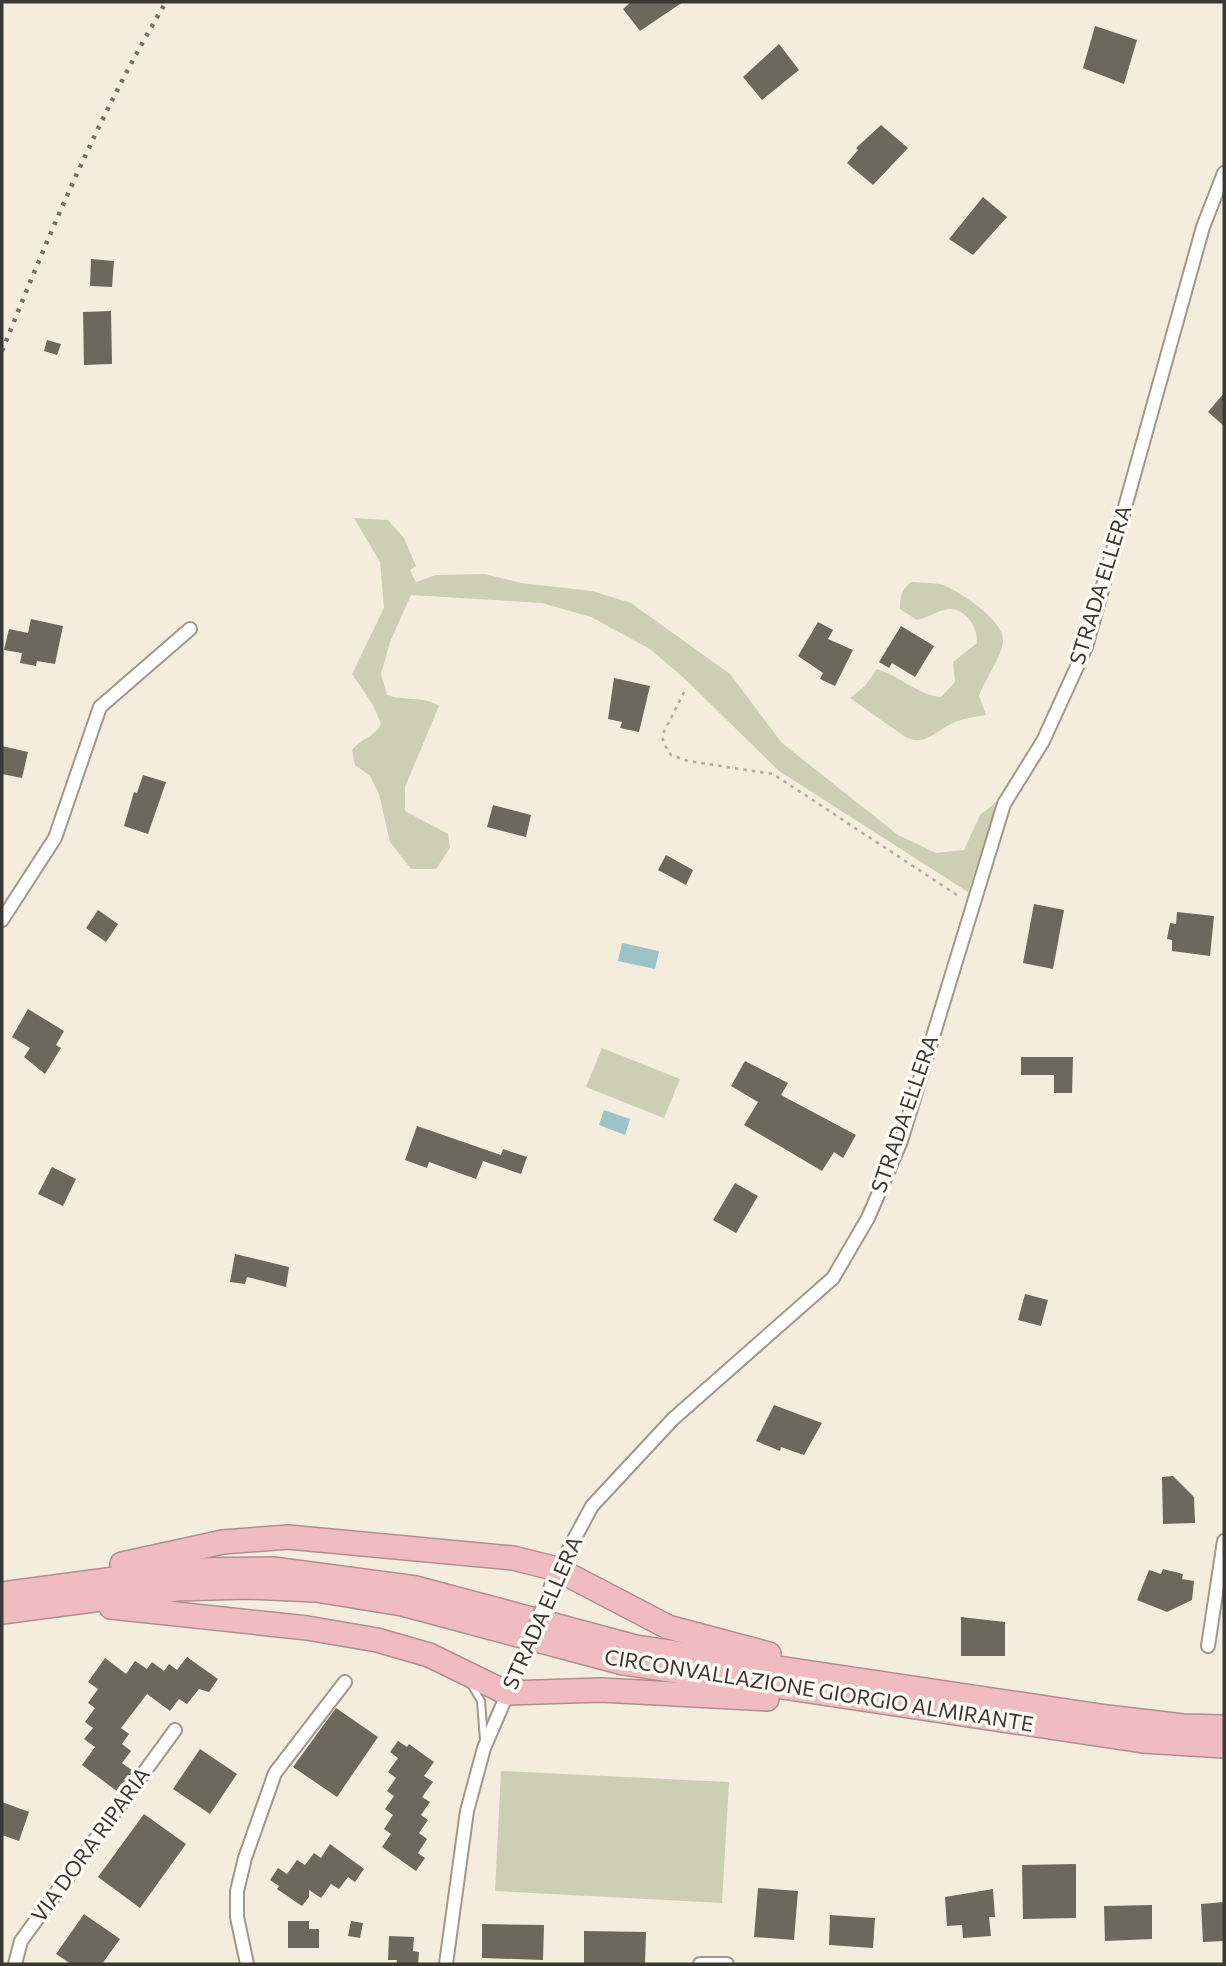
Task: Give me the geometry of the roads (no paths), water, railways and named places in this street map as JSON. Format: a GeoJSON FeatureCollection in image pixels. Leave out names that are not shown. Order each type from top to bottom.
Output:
{"type":"FeatureCollection","features":[{"type":"Feature","properties":{"kind":"highway"},"geometry":{"type":"LineString","coordinates":[[46,1587],[71,1574],[223,1542],[288,1538],[513,1558],[668,1627],[779,1656],[825,1685]]}},
{"type":"Feature","properties":{"kind":"highway","name":"CIRCONVALLAZIONE GIORGIO ALMIRANTE"},"geometry":{"type":"LineString","coordinates":[[2,1594],[182,1570],[273,1569],[308,1573],[416,1588],[636,1647],[825,1685],[1143,1741],[1224,1746]]}},
{"type":"Feature","properties":{"kind":"highway","name":"CIRCONVALLAZIONE GIORGIO ALMIRANTE"},"geometry":{"type":"LineString","coordinates":[[2,1612],[177,1588],[316,1590],[402,1604],[623,1663],[1183,1726],[1224,1727]]}},
{"type":"Feature","properties":{"kind":"highway"},"geometry":{"type":"LineString","coordinates":[[66,1603],[307,1628],[377,1640],[429,1655],[458,1669],[511,1685],[768,1699],[825,1685]]}},
{"type":"Feature","properties":{"kind":"street","name":"STRADA ELLERA"},"geometry":{"type":"LineString","coordinates":[[446,1964],[467,1811],[484,1748],[555,1577],[592,1506],[641,1452],[743,1354],[833,1278],[868,1218],[901,1141],[1004,804],[1043,741],[1086,647],[1203,227],[1224,173]]}},
{"type":"Feature","properties":{"kind":"street"},"geometry":{"type":"LineString","coordinates":[[2,920],[46,857],[55,838],[100,707],[190,629]]}},
{"type":"Feature","properties":{"kind":"street"},"geometry":{"type":"LineString","coordinates":[[1208,1646],[1224,1541]]}},
{"type":"Feature","properties":{"kind":"street"},"geometry":{"type":"LineString","coordinates":[[247,1964],[237,1917],[237,1891],[275,1773],[345,1682]]}},
{"type":"Feature","properties":{"kind":"street","name":"VIA DORA RIPARIA"},"geometry":{"type":"LineString","coordinates":[[15,1964],[21,1941],[175,1730]]}},
{"type":"Feature","properties":{"kind":"street"},"geometry":{"type":"LineString","coordinates":[[700,1964],[727,1964]]}},
{"type":"Feature","properties":{"kind":"lane"},"geometry":{"type":"LineString","coordinates":[[458,1669],[481,1701],[484,1748]]}},
{"type":"Feature","properties":{"kind":"water"},"geometry":{"type":"Polygon","coordinates":[[[622,943],[659,951],[655,969],[618,961],[622,943]]]}},
{"type":"Feature","properties":{"kind":"water"},"geometry":{"type":"Polygon","coordinates":[[[604,1110],[630,1119],[625,1135],[599,1125],[604,1110]]]}},
{"type":"Feature","properties":{"kind":"railway"},"geometry":{"type":"LineString","coordinates":[[2,351],[98,129],[166,2]]}}]}
